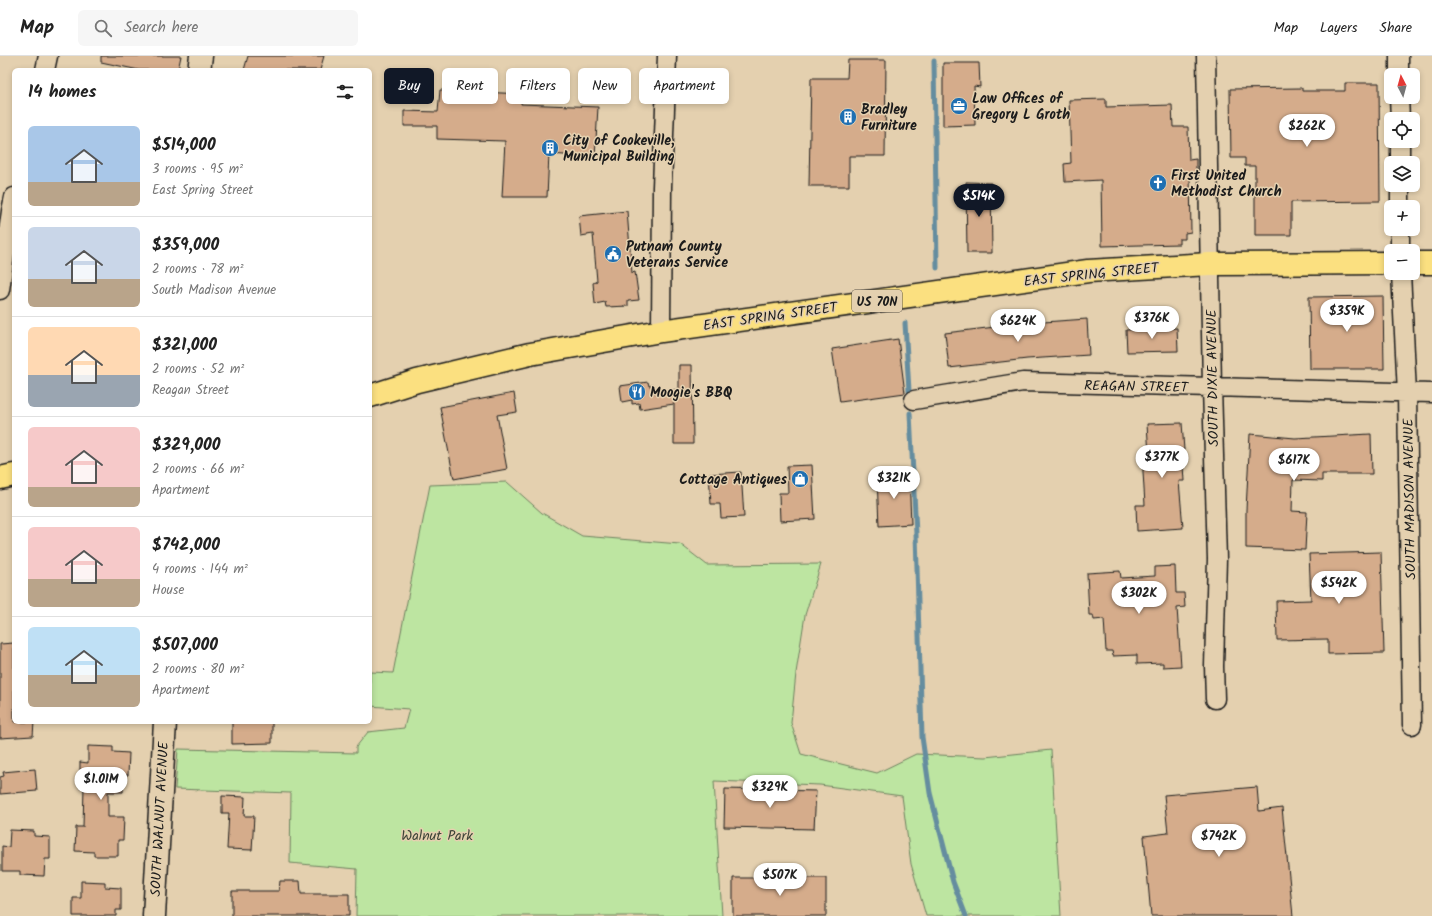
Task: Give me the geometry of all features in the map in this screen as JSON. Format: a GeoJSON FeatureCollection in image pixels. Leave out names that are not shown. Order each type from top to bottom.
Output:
{"type":"FeatureCollection","features":[{"type":"Feature","properties":{"kind":"main road"},"geometry":{"type":"LineString","coordinates":[[1420,263],[1432,262]]}},
{"type":"Feature","properties":{"kind":"main road","name":"EAST SPRING STREET"},"geometry":{"type":"LineString","coordinates":[[372,395],[431,378],[523,356],[661,331],[1088,271],[1210,264],[1384,263]]}},
{"type":"Feature","properties":{"kind":"main road"},"geometry":{"type":"LineString","coordinates":[[0,478],[12,475]]}},
{"type":"Feature","properties":{"kind":"street"},"geometry":{"type":"LineString","coordinates":[[45,68],[48,56]]}},
{"type":"Feature","properties":{"kind":"street"},"geometry":{"type":"LineString","coordinates":[[199,68],[201,56]]}},
{"type":"Feature","properties":{"kind":"street"},"geometry":{"type":"LineString","coordinates":[[661,331],[662,187],[667,56]]}},
{"type":"Feature","properties":{"kind":"street","name":"SOUTH DIXIE AVENUE"},"geometry":{"type":"LineString","coordinates":[[1206,56],[1212,387],[1217,559],[1214,666],[1215,699]]}},
{"type":"Feature","properties":{"kind":"street"},"geometry":{"type":"LineString","coordinates":[[1399,56],[1399,68]]}},
{"type":"Feature","properties":{"kind":"street"},"geometry":{"type":"LineString","coordinates":[[0,290],[12,206]]}},
{"type":"Feature","properties":{"kind":"street","name":"SOUTH MADISON AVENUE"},"geometry":{"type":"LineString","coordinates":[[1401,280],[1407,393],[1412,725]]}},
{"type":"Feature","properties":{"kind":"street","name":"REAGAN STREET"},"geometry":{"type":"LineString","coordinates":[[914,400],[1023,382],[1432,393]]}},
{"type":"Feature","properties":{"kind":"street","name":"SOUTH WALNUT AVENUE"},"geometry":{"type":"LineString","coordinates":[[154,916],[164,724]]}},
{"type":"Feature","properties":{"kind":"green space","name":"Walnut Park"},"geometry":{"type":"Polygon","coordinates":[[[507,482],[542,513],[582,536],[680,544],[707,565],[821,564],[805,615],[796,673],[791,723],[801,754],[877,773],[916,754],[985,757],[1051,750],[1061,916],[926,916],[911,864],[902,796],[820,785],[714,781],[722,916],[356,916],[357,869],[290,863],[291,793],[175,789],[178,749],[356,753],[356,747],[368,732],[404,728],[409,709],[372,706],[372,672],[393,673],[430,485],[507,482]]]}},
{"type":"Feature","properties":{"kind":"building"},"geometry":{"type":"Polygon","coordinates":[[[101,56],[181,56],[178,68],[130,68],[101,62],[101,56]]]}},
{"type":"Feature","properties":{"kind":"building"},"geometry":{"type":"Polygon","coordinates":[[[248,56],[324,56],[321,68],[245,68],[248,56]]]}},
{"type":"Feature","properties":{"kind":"building","name":"Bradley Furniture"},"geometry":{"type":"Polygon","coordinates":[[[848,60],[886,60],[885,156],[849,156],[849,186],[809,186],[811,78],[847,78],[848,60]]]}},
{"type":"Feature","properties":{"kind":"building","name":"Law Offices of Gregory L Groth"},"geometry":{"type":"Polygon","coordinates":[[[943,63],[979,63],[980,87],[974,86],[975,125],[943,126],[943,63]]]}},
{"type":"Feature","properties":{"kind":"building"},"geometry":{"type":"Polygon","coordinates":[[[1345,83],[1379,83],[1380,201],[1291,202],[1291,235],[1255,235],[1255,166],[1245,166],[1245,158],[1231,158],[1230,89],[1302,88],[1302,91],[1345,91],[1345,83]]]}},
{"type":"Feature","properties":{"kind":"building","name":"City of Cookeville, Municipal Building"},"geometry":{"type":"Polygon","coordinates":[[[440,90],[442,90],[442,104],[498,104],[498,93],[506,93],[506,104],[598,107],[595,157],[549,154],[547,197],[502,197],[505,141],[437,139],[437,126],[404,126],[404,111],[438,112],[440,90]]]}},
{"type":"Feature","properties":{"kind":"building","name":"First United Methodist Church"},"geometry":{"type":"Polygon","coordinates":[[[1106,99],[1106,107],[1172,105],[1173,127],[1188,127],[1189,160],[1196,159],[1196,175],[1190,175],[1191,232],[1185,233],[1185,239],[1179,239],[1179,244],[1102,246],[1101,180],[1065,182],[1064,164],[1071,163],[1069,100],[1106,99]]]}},
{"type":"Feature","properties":{"kind":"building"},"geometry":{"type":"Polygon","coordinates":[[[966,182],[991,183],[992,253],[967,253],[966,182]]]}},
{"type":"Feature","properties":{"kind":"building","name":"Putnam County Veterans Service"},"geometry":{"type":"Polygon","coordinates":[[[627,211],[632,273],[635,272],[639,300],[628,301],[628,306],[606,307],[605,302],[595,304],[593,283],[597,281],[593,234],[581,236],[579,216],[627,211]]]}},
{"type":"Feature","properties":{"kind":"building"},"geometry":{"type":"Polygon","coordinates":[[[1383,296],[1384,369],[1310,369],[1309,297],[1383,296]]]}},
{"type":"Feature","properties":{"kind":"building"},"geometry":{"type":"Polygon","coordinates":[[[1087,319],[1089,355],[1027,359],[949,368],[945,333],[1029,323],[1087,319]]]}},
{"type":"Feature","properties":{"kind":"building"},"geometry":{"type":"Polygon","coordinates":[[[1177,328],[1178,351],[1127,352],[1126,330],[1177,328]]]}},
{"type":"Feature","properties":{"kind":"building"},"geometry":{"type":"Polygon","coordinates":[[[898,339],[905,393],[840,402],[832,349],[898,339]]]}},
{"type":"Feature","properties":{"kind":"building"},"geometry":{"type":"Polygon","coordinates":[[[679,365],[692,365],[693,444],[674,444],[674,404],[640,409],[639,403],[632,404],[632,400],[622,402],[620,386],[648,382],[649,386],[653,385],[654,393],[679,389],[679,365]]]}},
{"type":"Feature","properties":{"kind":"building"},"geometry":{"type":"Polygon","coordinates":[[[514,393],[517,412],[497,415],[507,469],[454,479],[440,407],[514,393]]]}},
{"type":"Feature","properties":{"kind":"building"},"geometry":{"type":"Polygon","coordinates":[[[1182,423],[1184,481],[1179,481],[1183,528],[1137,531],[1136,505],[1145,505],[1142,455],[1149,455],[1147,424],[1182,423]]]}},
{"type":"Feature","properties":{"kind":"building"},"geometry":{"type":"Polygon","coordinates":[[[1250,434],[1295,438],[1371,434],[1372,474],[1322,474],[1322,481],[1293,480],[1292,511],[1307,512],[1305,550],[1246,548],[1246,510],[1250,434]]]}},
{"type":"Feature","properties":{"kind":"building","name":"Cottage Antiques"},"geometry":{"type":"Polygon","coordinates":[[[812,465],[815,519],[780,521],[779,493],[788,493],[787,466],[812,465]]]}},
{"type":"Feature","properties":{"kind":"building"},"geometry":{"type":"Polygon","coordinates":[[[741,472],[744,517],[721,518],[720,504],[711,504],[709,474],[741,472]]]}},
{"type":"Feature","properties":{"kind":"building"},"geometry":{"type":"Polygon","coordinates":[[[909,475],[911,524],[879,526],[877,477],[909,475]]]}},
{"type":"Feature","properties":{"kind":"building"},"geometry":{"type":"Polygon","coordinates":[[[1381,552],[1384,653],[1328,654],[1328,639],[1277,640],[1276,601],[1311,600],[1309,554],[1381,552]]]}},
{"type":"Feature","properties":{"kind":"building"},"geometry":{"type":"Polygon","coordinates":[[[1175,566],[1176,593],[1184,593],[1185,607],[1177,608],[1181,666],[1163,667],[1163,663],[1137,664],[1137,655],[1113,656],[1112,651],[1106,651],[1104,619],[1094,620],[1093,615],[1089,615],[1087,573],[1120,571],[1121,578],[1155,576],[1155,567],[1175,566]]]}},
{"type":"Feature","properties":{"kind":"building"},"geometry":{"type":"Polygon","coordinates":[[[12,643],[12,724],[34,724],[33,736],[0,738],[0,644],[12,643]]]}},
{"type":"Feature","properties":{"kind":"building"},"geometry":{"type":"Polygon","coordinates":[[[232,724],[272,724],[272,743],[232,744],[232,724]]]}},
{"type":"Feature","properties":{"kind":"building"},"geometry":{"type":"Polygon","coordinates":[[[88,746],[113,747],[113,752],[129,753],[128,775],[123,775],[123,792],[108,792],[108,817],[124,817],[123,840],[118,840],[118,856],[94,856],[94,852],[75,851],[76,827],[83,827],[84,787],[80,787],[80,762],[88,763],[88,746]]]}},
{"type":"Feature","properties":{"kind":"building"},"geometry":{"type":"Polygon","coordinates":[[[35,769],[37,791],[0,794],[0,777],[4,776],[3,772],[35,769]]]}},
{"type":"Feature","properties":{"kind":"building"},"geometry":{"type":"Polygon","coordinates":[[[1257,787],[1259,811],[1282,808],[1293,916],[1151,916],[1144,836],[1168,833],[1164,795],[1257,787]]]}},
{"type":"Feature","properties":{"kind":"building"},"geometry":{"type":"Polygon","coordinates":[[[725,789],[816,791],[814,829],[724,827],[725,789]]]}},
{"type":"Feature","properties":{"kind":"building"},"geometry":{"type":"Polygon","coordinates":[[[222,796],[245,797],[244,816],[254,816],[252,850],[227,849],[229,813],[222,813],[222,796]]]}},
{"type":"Feature","properties":{"kind":"building"},"geometry":{"type":"Polygon","coordinates":[[[10,830],[34,831],[34,836],[50,837],[50,859],[45,859],[44,876],[20,875],[20,871],[2,871],[2,846],[9,847],[10,830]]]}},
{"type":"Feature","properties":{"kind":"building"},"geometry":{"type":"Polygon","coordinates":[[[733,878],[826,878],[826,916],[733,916],[733,878]]]}},
{"type":"Feature","properties":{"kind":"building"},"geometry":{"type":"Polygon","coordinates":[[[81,881],[105,882],[105,887],[121,888],[121,910],[116,910],[116,916],[73,916],[73,898],[81,898],[81,881]]]}},
{"type":"Feature","properties":{"kind":"building"},"geometry":{"type":"Polygon","coordinates":[[[280,881],[300,881],[301,894],[349,894],[349,916],[232,916],[232,891],[279,891],[280,881]]]}},
{"type":"Feature","properties":{"kind":"waterway"},"geometry":{"type":"LineString","coordinates":[[934,61],[937,268]]}},
{"type":"Feature","properties":{"kind":"waterway"},"geometry":{"type":"LineString","coordinates":[[905,323],[909,391]]}},
{"type":"Feature","properties":{"kind":"waterway"},"geometry":{"type":"LineString","coordinates":[[910,413],[916,534],[922,737],[930,793],[953,882],[966,916]]}},
{"type":"Feature","properties":{"kind":"place","name":"Law Offices of Gregory L Groth"},"geometry":{"type":"Point","coordinates":[959,106]}},
{"type":"Feature","properties":{"kind":"place","name":"Bradley Furniture"},"geometry":{"type":"Point","coordinates":[848,117]}},
{"type":"Feature","properties":{"kind":"place","name":"City of Cookeville, Municipal Building"},"geometry":{"type":"Point","coordinates":[550,148]}},
{"type":"Feature","properties":{"kind":"place","name":"First United Methodist Church"},"geometry":{"type":"Point","coordinates":[1158,183]}},
{"type":"Feature","properties":{"kind":"place","name":"Putnam County Veterans Service"},"geometry":{"type":"Point","coordinates":[613,254]}},
{"type":"Feature","properties":{"kind":"place","name":"Moogie's BBQ"},"geometry":{"type":"Point","coordinates":[637,392]}},
{"type":"Feature","properties":{"kind":"place","name":"Cottage Antiques"},"geometry":{"type":"Point","coordinates":[800,479]}}]}
